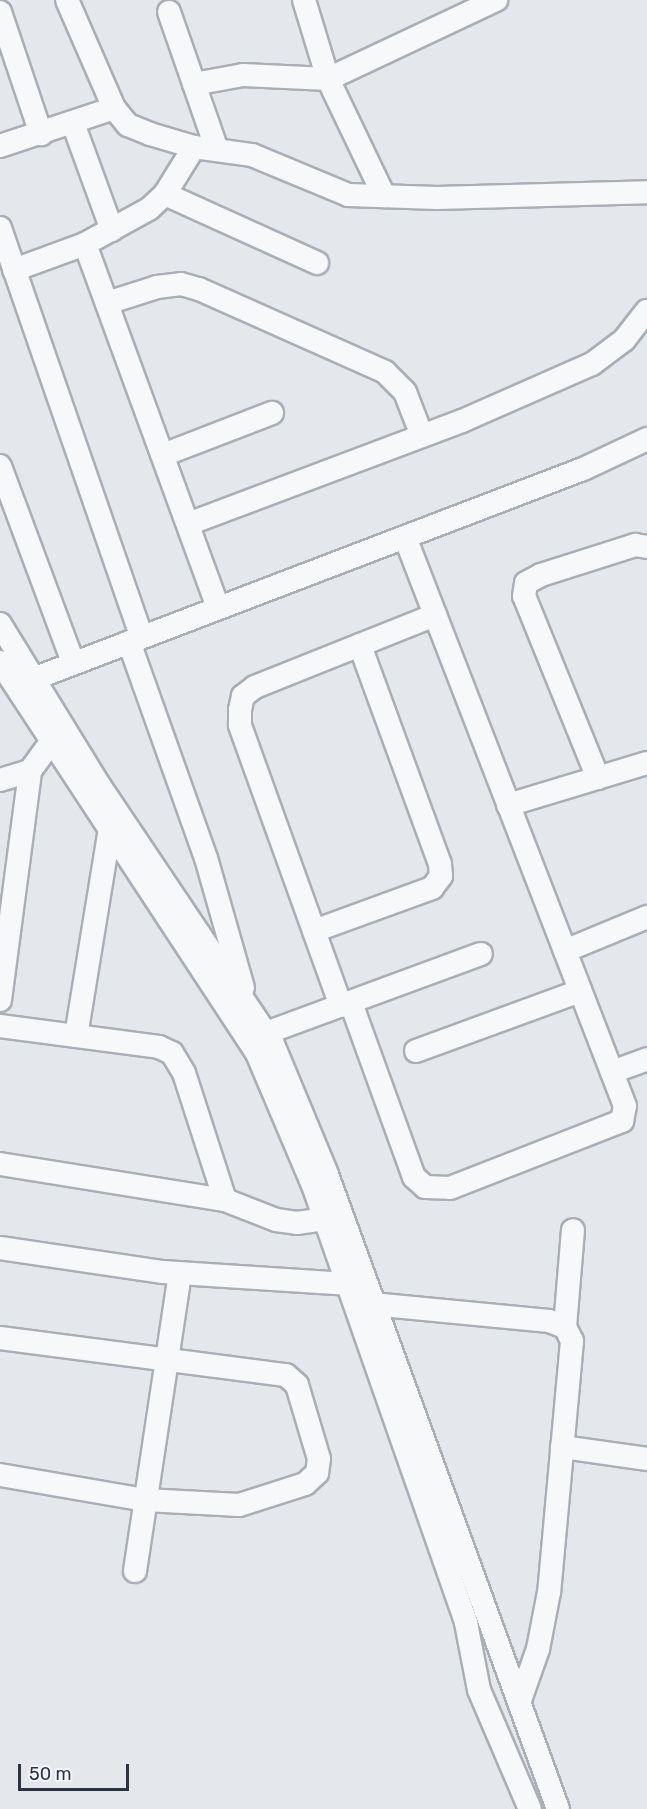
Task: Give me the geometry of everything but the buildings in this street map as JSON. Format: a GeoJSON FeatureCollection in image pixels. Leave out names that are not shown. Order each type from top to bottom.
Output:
{"type":"FeatureCollection","features":[{"type":"Feature","properties":{"kind":"street"},"geometry":{"type":"LineString","coordinates":[[68,0],[114,108],[128,125],[195,147],[252,155],[348,195],[437,198],[647,192]]}},
{"type":"Feature","properties":{"kind":"street"},"geometry":{"type":"LineString","coordinates":[[304,0],[328,79],[384,196]]}},
{"type":"Feature","properties":{"kind":"street"},"geometry":{"type":"LineString","coordinates":[[194,84],[243,75],[328,79],[496,0]]}},
{"type":"Feature","properties":{"kind":"street"},"geometry":{"type":"LineString","coordinates":[[0,12],[41,134]]}},
{"type":"Feature","properties":{"kind":"street"},"geometry":{"type":"LineString","coordinates":[[169,12],[217,150]]}},
{"type":"Feature","properties":{"kind":"street"},"geometry":{"type":"LineString","coordinates":[[0,146],[114,108]]}},
{"type":"Feature","properties":{"kind":"street"},"geometry":{"type":"LineString","coordinates":[[73,123],[112,230]]}},
{"type":"Feature","properties":{"kind":"street"},"geometry":{"type":"LineString","coordinates":[[14,270],[85,244],[149,210],[165,194],[195,147]]}},
{"type":"Feature","properties":{"kind":"street"},"geometry":{"type":"LineString","coordinates":[[165,194],[317,263]]}},
{"type":"Feature","properties":{"kind":"street"},"geometry":{"type":"LineString","coordinates":[[0,228],[206,858],[249,1008]]}},
{"type":"Feature","properties":{"kind":"street"},"geometry":{"type":"LineString","coordinates":[[85,244],[218,607]]}},
{"type":"Feature","properties":{"kind":"street"},"geometry":{"type":"LineString","coordinates":[[107,303],[157,287],[181,285],[199,289],[385,372],[405,392],[423,436]]}},
{"type":"Feature","properties":{"kind":"street"},"geometry":{"type":"LineString","coordinates":[[188,524],[423,436],[592,364],[624,340],[647,311]]}},
{"type":"Feature","properties":{"kind":"street"},"geometry":{"type":"LineString","coordinates":[[163,455],[272,413]]}},
{"type":"Feature","properties":{"kind":"street"},"geometry":{"type":"LineString","coordinates":[[15,683],[135,640],[583,469],[647,439]]}},
{"type":"Feature","properties":{"kind":"street"},"geometry":{"type":"LineString","coordinates":[[0,466],[74,662]]}},
{"type":"Feature","properties":{"kind":"street"},"geometry":{"type":"LineString","coordinates":[[405,537],[625,1106],[622,1121],[450,1188],[425,1187],[414,1177],[314,931],[240,724],[243,696],[255,687],[435,615]]}},
{"type":"Feature","properties":{"kind":"street"},"geometry":{"type":"LineString","coordinates":[[598,778],[524,596],[526,583],[540,574],[635,545],[647,547]]}},
{"type":"Feature","properties":{"kind":"street"},"geometry":{"type":"LineString","coordinates":[[0,624],[15,683],[99,785],[266,1033],[326,1172],[372,1304],[558,1809]]}},
{"type":"Feature","properties":{"kind":"street"},"geometry":{"type":"LineString","coordinates":[[314,931],[432,888],[441,876],[360,645]]}},
{"type":"Feature","properties":{"kind":"street"},"geometry":{"type":"LineString","coordinates":[[0,662],[256,1051],[325,1219],[466,1623],[479,1690],[530,1809]]}},
{"type":"Feature","properties":{"kind":"street"},"geometry":{"type":"LineString","coordinates":[[0,1000],[3,948],[30,771],[52,741]]}},
{"type":"Feature","properties":{"kind":"street"},"geometry":{"type":"LineString","coordinates":[[508,805],[647,763]]}},
{"type":"Feature","properties":{"kind":"street"},"geometry":{"type":"LineString","coordinates":[[0,780],[30,771]]}},
{"type":"Feature","properties":{"kind":"street"},"geometry":{"type":"LineString","coordinates":[[76,1036],[110,828]]}},
{"type":"Feature","properties":{"kind":"street"},"geometry":{"type":"LineString","coordinates":[[565,951],[647,917]]}},
{"type":"Feature","properties":{"kind":"street"},"geometry":{"type":"LineString","coordinates":[[266,1033],[481,954]]}},
{"type":"Feature","properties":{"kind":"street"},"geometry":{"type":"LineString","coordinates":[[416,1051],[580,991]]}},
{"type":"Feature","properties":{"kind":"street"},"geometry":{"type":"LineString","coordinates":[[0,1026],[159,1047],[172,1053],[184,1073],[225,1200]]}},
{"type":"Feature","properties":{"kind":"street"},"geometry":{"type":"LineString","coordinates":[[612,1072],[647,1059]]}},
{"type":"Feature","properties":{"kind":"street"},"geometry":{"type":"LineString","coordinates":[[0,1164],[225,1200],[276,1220],[297,1223],[325,1219]]}},
{"type":"Feature","properties":{"kind":"street"},"geometry":{"type":"LineString","coordinates":[[519,1703],[538,1649],[549,1592],[572,1341],[565,1328],[573,1230]]}},
{"type":"Feature","properties":{"kind":"street"},"geometry":{"type":"LineString","coordinates":[[0,1248],[180,1273],[347,1284]]}},
{"type":"Feature","properties":{"kind":"street"},"geometry":{"type":"LineString","coordinates":[[135,1571],[180,1273]]}},
{"type":"Feature","properties":{"kind":"street"},"geometry":{"type":"LineString","coordinates":[[372,1304],[549,1321],[565,1328]]}},
{"type":"Feature","properties":{"kind":"street"},"geometry":{"type":"LineString","coordinates":[[0,1338],[166,1362],[286,1375],[297,1385],[319,1459],[317,1473],[305,1484],[239,1505],[145,1500],[0,1475]]}},
{"type":"Feature","properties":{"kind":"street"},"geometry":{"type":"LineString","coordinates":[[562,1447],[647,1459]]}}]}
